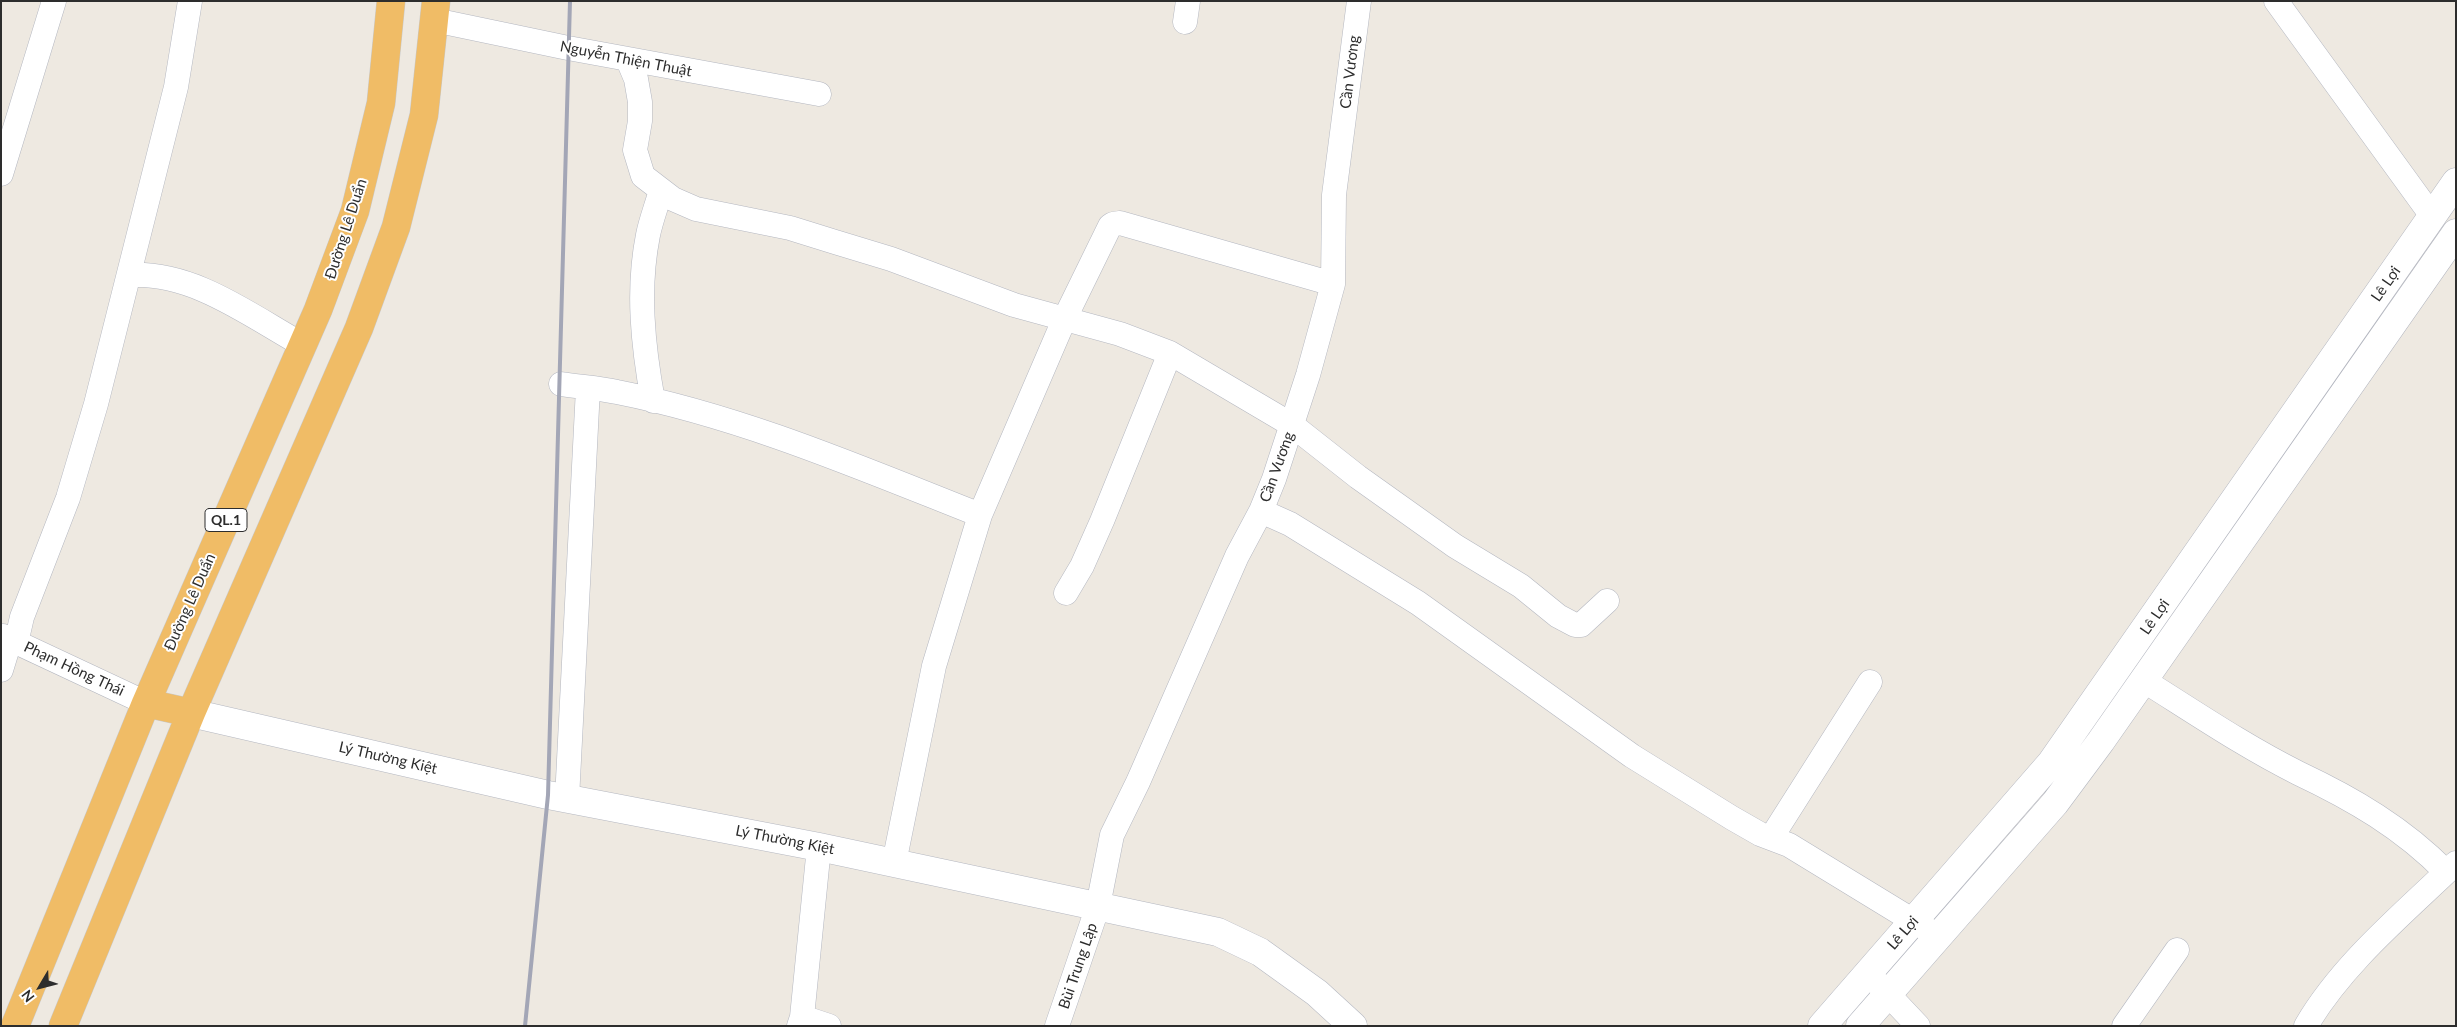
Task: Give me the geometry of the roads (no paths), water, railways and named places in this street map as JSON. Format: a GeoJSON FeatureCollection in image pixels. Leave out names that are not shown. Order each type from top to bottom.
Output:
{"type":"FeatureCollection","features":[{"type":"Feature","properties":{"kind":"highway","name":"Đường Lê Duẩn"},"geometry":{"type":"LineString","coordinates":[[15,1026],[146,703],[318,310],[355,211],[381,103],[387,3]]}},
{"type":"Feature","properties":{"kind":"highway","name":"QL.1"},"geometry":{"type":"LineString","coordinates":[[63,1026],[190,713],[359,328],[396,227],[424,115],[435,11]]}},
{"type":"Feature","properties":{"kind":"highway"},"geometry":{"type":"LineString","coordinates":[[146,703],[190,713]]}},
{"type":"Feature","properties":{"kind":"street"},"geometry":{"type":"LineString","coordinates":[[1,174],[54,1]]}},
{"type":"Feature","properties":{"kind":"street"},"geometry":{"type":"LineString","coordinates":[[1,670],[9,644],[8,639],[22,617],[68,498],[130,275],[176,87],[190,1]]}},
{"type":"Feature","properties":{"kind":"street","name":"Cần Vương"},"geometry":{"type":"LineString","coordinates":[[1098,906],[1112,835],[1138,782],[1237,556],[1261,512],[1292,426],[1333,284],[1334,195],[1359,1]]}},
{"type":"Feature","properties":{"kind":"street"},"geometry":{"type":"LineString","coordinates":[[2276,1],[2432,216],[2454,239]]}},
{"type":"Feature","properties":{"kind":"street","name":"Nguyễn Thiện Thuật"},"geometry":{"type":"LineString","coordinates":[[435,11],[628,60],[818,94]]}},
{"type":"Feature","properties":{"kind":"street"},"geometry":{"type":"LineString","coordinates":[[628,60],[636,79],[640,102],[640,121],[635,150],[643,176],[673,199],[696,209],[790,228],[891,259],[1014,305],[1120,334],[1170,353],[1292,426],[1455,546],[1521,586],[1566,621],[1581,625],[1606,601]]}},
{"type":"Feature","properties":{"kind":"street","name":"Lê Lợi"},"geometry":{"type":"LineString","coordinates":[[1822,1026],[2032,787],[2080,725],[2456,182]]}},
{"type":"Feature","properties":{"kind":"street"},"geometry":{"type":"LineString","coordinates":[[652,401],[644,339],[643,278],[648,234],[661,190]]}},
{"type":"Feature","properties":{"kind":"street"},"geometry":{"type":"LineString","coordinates":[[894,863],[934,666],[980,515],[1064,320],[1110,226],[1115,223],[1333,284]]}},
{"type":"Feature","properties":{"kind":"street","name":"Lê Lợi"},"geometry":{"type":"LineString","coordinates":[[1860,1026],[2054,803],[2454,239]]}},
{"type":"Feature","properties":{"kind":"street"},"geometry":{"type":"LineString","coordinates":[[130,275],[150,274],[172,278],[204,290],[303,345]]}},
{"type":"Feature","properties":{"kind":"street"},"geometry":{"type":"LineString","coordinates":[[1066,593],[1082,566],[1102,522],[1170,353]]}},
{"type":"Feature","properties":{"kind":"street"},"geometry":{"type":"LineString","coordinates":[[560,384],[616,392],[754,428],[980,515]]}},
{"type":"Feature","properties":{"kind":"street"},"geometry":{"type":"LineString","coordinates":[[567,799],[588,388]]}},
{"type":"Feature","properties":{"kind":"street"},"geometry":{"type":"LineString","coordinates":[[2311,392],[2334,407]]}},
{"type":"Feature","properties":{"kind":"street"},"geometry":{"type":"LineString","coordinates":[[1261,512],[1290,524],[1418,603],[1632,756],[1732,818],[1789,845],[1938,936]]}},
{"type":"Feature","properties":{"kind":"street"},"geometry":{"type":"LineString","coordinates":[[2183,576],[2205,592]]}},
{"type":"Feature","properties":{"kind":"street","name":"Phạm Hồng Thái"},"geometry":{"type":"LineString","coordinates":[[8,639],[146,703]]}},
{"type":"Feature","properties":{"kind":"street"},"geometry":{"type":"LineString","coordinates":[[2143,680],[2223,731],[2376,814],[2421,848],[2451,867],[2393,923],[2323,997],[2306,1026]]}},
{"type":"Feature","properties":{"kind":"street"},"geometry":{"type":"LineString","coordinates":[[1771,838],[1870,682]]}},
{"type":"Feature","properties":{"kind":"street","name":"Lý Thường Kiệt"},"geometry":{"type":"LineString","coordinates":[[190,713],[567,799],[819,846],[1218,932],[1260,952],[1317,993],[1353,1026]]}},
{"type":"Feature","properties":{"kind":"street"},"geometry":{"type":"LineString","coordinates":[[2032,787],[2054,803]]}},
{"type":"Feature","properties":{"kind":"street"},"geometry":{"type":"LineString","coordinates":[[819,846],[800,1021],[829,1026]]}},
{"type":"Feature","properties":{"kind":"street","name":"Bùi Trung Lập"},"geometry":{"type":"LineString","coordinates":[[1057,1026],[1098,906]]}},
{"type":"Feature","properties":{"kind":"street"},"geometry":{"type":"LineString","coordinates":[[2124,1026],[2177,950]]}},
{"type":"Feature","properties":{"kind":"street"},"geometry":{"type":"LineString","coordinates":[[1868,973],[1918,1026]]}},
{"type":"Feature","properties":{"kind":"railway"},"geometry":{"type":"LineString","coordinates":[[525,1026],[548,795],[570,1]]}}]}
